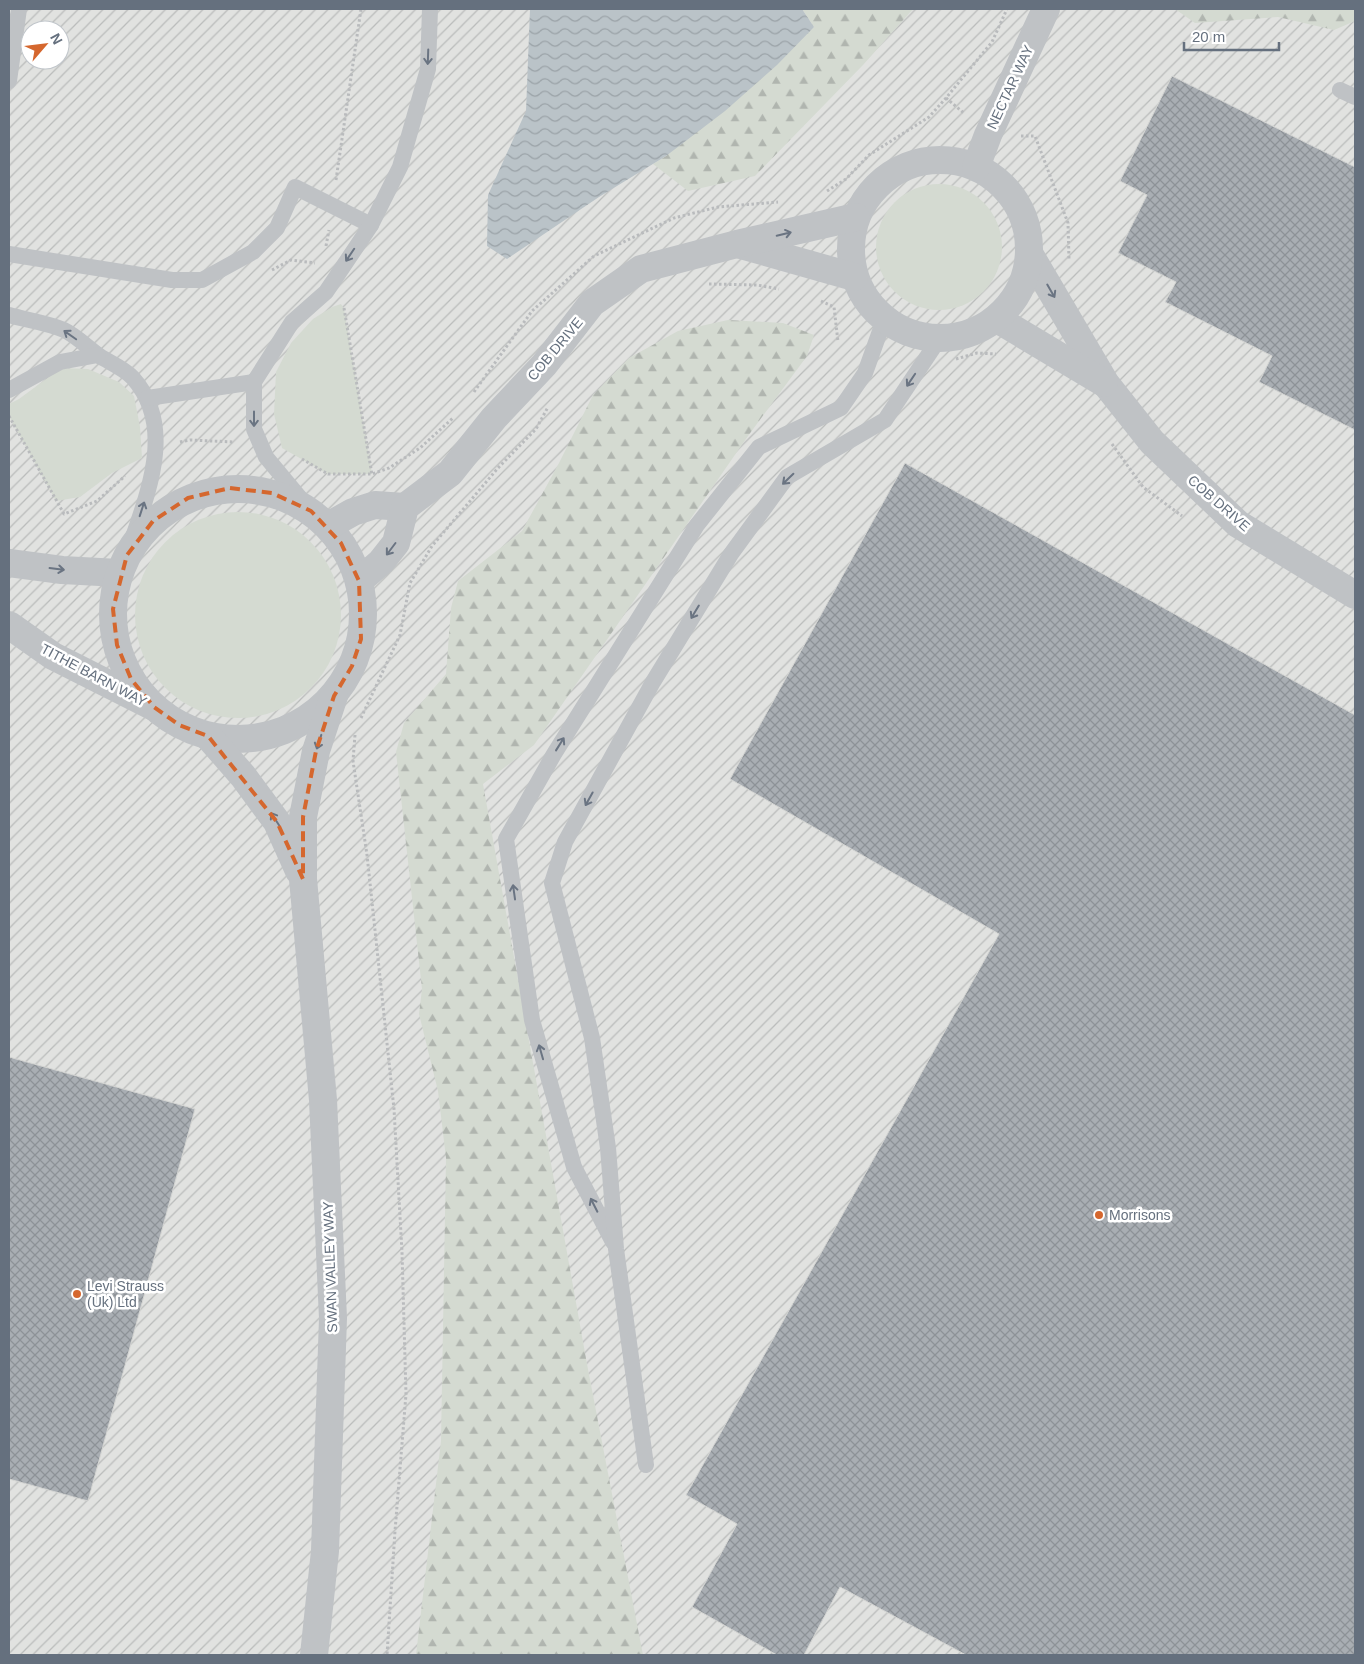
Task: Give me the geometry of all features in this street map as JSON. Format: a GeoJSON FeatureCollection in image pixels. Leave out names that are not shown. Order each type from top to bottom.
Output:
{"type":"FeatureCollection","features":[{"type":"Feature","properties":{"kind":"street","name":"NECTAR WAY"},"geometry":{"type":"LineString","coordinates":[[976,167],[988,135],[1046,9]]}},
{"type":"Feature","properties":{"kind":"street"},"geometry":{"type":"LineString","coordinates":[[948,160],[976,167],[999,182],[1016,202],[1027,228],[1030,255],[1025,279],[1014,301],[997,319],[969,335],[938,339],[908,334],[884,320],[866,301],[854,277],[850,247],[856,217],[870,192],[892,173],[919,162],[948,160]]}},
{"type":"Feature","properties":{"kind":"street","name":"COB DRIVE"},"geometry":{"type":"LineString","coordinates":[[405,507],[450,473],[494,418],[544,365],[592,303],[641,269],[737,244],[856,217]]}},
{"type":"Feature","properties":{"kind":"street"},"geometry":{"type":"LineString","coordinates":[[737,244],[854,277]]}},
{"type":"Feature","properties":{"kind":"street","name":"COB DRIVE"},"geometry":{"type":"LineString","coordinates":[[1030,255],[1106,384],[1152,442],[1238,524],[1355,596]]}},
{"type":"Feature","properties":{"kind":"street","name":"COB DRIVE"},"geometry":{"type":"LineString","coordinates":[[997,319],[1106,384]]}},
{"type":"Feature","properties":{"kind":"street"},"geometry":{"type":"LineString","coordinates":[[230,488],[272,493],[320,519],[341,543],[348,555],[359,581],[363,610],[361,638],[352,666],[334,696],[308,718],[277,734],[242,739],[208,736],[179,725],[154,707],[131,679],[117,645],[113,609],[123,564],[153,521],[188,498],[230,488]]}},
{"type":"Feature","properties":{"kind":"street"},"geometry":{"type":"LineString","coordinates":[[320,519],[375,505],[405,507],[396,543],[381,562],[359,581]]}},
{"type":"Feature","properties":{"kind":"street"},"geometry":{"type":"LineString","coordinates":[[9,563],[62,570],[123,564]]}},
{"type":"Feature","properties":{"kind":"street","name":"TITHE BARN WAY"},"geometry":{"type":"LineString","coordinates":[[9,625],[53,656],[154,707]]}},
{"type":"Feature","properties":{"kind":"street","name":"SWAN VALLEY WAY"},"geometry":{"type":"LineString","coordinates":[[314,1655],[325,1551],[333,1318],[323,1100],[303,879],[303,817],[316,751],[334,696]]}},
{"type":"Feature","properties":{"kind":"street","name":"SWAN VALLEY WAY"},"geometry":{"type":"LineString","coordinates":[[208,736],[243,776],[277,822],[303,879]]}},
{"type":"Feature","properties":{"kind":"lane"},"geometry":{"type":"LineString","coordinates":[[9,81],[19,9]]}},
{"type":"Feature","properties":{"kind":"lane"},"geometry":{"type":"LineString","coordinates":[[320,519],[266,457],[254,429],[254,382],[292,322],[326,292],[371,225],[400,167],[428,69],[430,9]]}},
{"type":"Feature","properties":{"kind":"lane"},"geometry":{"type":"LineString","coordinates":[[1340,90],[1355,98]]}},
{"type":"Feature","properties":{"kind":"lane"},"geometry":{"type":"LineString","coordinates":[[9,254],[172,280],[202,280],[253,252],[277,228],[295,187],[371,225]]}},
{"type":"Feature","properties":{"kind":"lane"},"geometry":{"type":"LineString","coordinates":[[9,315],[65,330],[98,355],[132,376],[148,398],[156,424],[156,453],[145,500],[123,564]]}},
{"type":"Feature","properties":{"kind":"lane"},"geometry":{"type":"LineString","coordinates":[[616,1248],[574,1167],[532,1020],[506,839],[554,754],[697,524],[759,447],[841,408],[865,373],[884,320]]}},
{"type":"Feature","properties":{"kind":"lane"},"geometry":{"type":"LineString","coordinates":[[646,1465],[616,1248],[608,1148],[592,1038],[552,883],[565,842],[653,682],[731,554],[788,477],[885,420],[938,339]]}},
{"type":"Feature","properties":{"kind":"lane"},"geometry":{"type":"LineString","coordinates":[[9,390],[60,362],[98,355]]}},
{"type":"Feature","properties":{"kind":"lane"},"geometry":{"type":"LineString","coordinates":[[148,398],[254,382]]}},
{"type":"Feature","properties":{"kind":"path"},"geometry":{"type":"LineString","coordinates":[[326,248],[361,9]]}},
{"type":"Feature","properties":{"kind":"path"},"geometry":{"type":"LineString","coordinates":[[822,194],[846,179],[869,155],[928,117],[992,42],[1008,9]]}},
{"type":"Feature","properties":{"kind":"path"},"geometry":{"type":"LineString","coordinates":[[946,98],[988,135],[1035,136],[1068,222],[1069,266]]}},
{"type":"Feature","properties":{"kind":"path"},"geometry":{"type":"LineString","coordinates":[[472,395],[532,311],[594,256],[674,218],[718,207],[779,202]]}},
{"type":"Feature","properties":{"kind":"path"},"geometry":{"type":"LineString","coordinates":[[319,270],[315,263],[321,256]]}},
{"type":"Feature","properties":{"kind":"path"},"geometry":{"type":"LineString","coordinates":[[705,284],[757,285],[785,290]]}},
{"type":"Feature","properties":{"kind":"path"},"geometry":{"type":"LineString","coordinates":[[819,300],[834,307],[838,342]]}},
{"type":"Feature","properties":{"kind":"path"},"geometry":{"type":"LineString","coordinates":[[341,304],[344,309],[372,474]]}},
{"type":"Feature","properties":{"kind":"path"},"geometry":{"type":"LineString","coordinates":[[360,720],[400,635],[410,584],[432,546],[498,468],[536,429],[549,405]]}},
{"type":"Feature","properties":{"kind":"path"},"geometry":{"type":"LineString","coordinates":[[9,416],[64,514],[97,501],[170,443],[190,440],[238,442],[282,448],[328,474],[372,474],[389,468],[420,448],[454,417]]}},
{"type":"Feature","properties":{"kind":"path"},"geometry":{"type":"LineString","coordinates":[[356,728],[353,761],[367,855],[394,1109],[402,1261],[406,1394],[395,1531],[388,1655]]}},
{"type":"Feature","properties":{"kind":"highlighted area"},"geometry":{"type":"Polygon","coordinates":[[[230,488],[272,493],[311,511],[341,543],[359,581],[361,639],[352,666],[334,696],[316,751],[303,817],[303,879],[277,822],[208,736],[179,725],[154,707],[131,679],[117,645],[113,609],[127,555],[153,521],[188,498],[230,488]]]}},
{"type":"Feature","properties":{"kind":"shaded area"},"geometry":{"type":"Polygon","coordinates":[[[9,9],[1355,9],[1355,1655],[9,1655],[9,9]]]}},
{"type":"Feature","properties":{"kind":"green space"},"geometry":{"type":"Polygon","coordinates":[[[802,9],[913,9],[863,65],[755,176],[688,191],[653,164],[666,156],[814,27],[802,9]]]}},
{"type":"Feature","properties":{"kind":"green space"},"geometry":{"type":"Polygon","coordinates":[[[1175,9],[1355,9],[1355,21],[1334,30],[1278,17],[1195,23],[1175,9]]]}},
{"type":"Feature","properties":{"kind":"green space"},"geometry":{"type":"Polygon","coordinates":[[[939,184],[963,189],[983,203],[997,223],[1002,247],[997,271],[983,291],[963,305],[939,310],[915,305],[895,291],[881,271],[876,247],[881,223],[895,203],[915,189],[939,184]]]}},
{"type":"Feature","properties":{"kind":"green space"},"geometry":{"type":"Polygon","coordinates":[[[341,304],[344,309],[372,474],[328,474],[282,448],[274,414],[276,372],[291,343],[313,319],[332,307],[341,304]]]}},
{"type":"Feature","properties":{"kind":"green space"},"geometry":{"type":"Polygon","coordinates":[[[728,320],[783,323],[814,335],[807,356],[748,436],[534,745],[483,784],[587,1364],[643,1655],[416,1655],[441,1441],[446,1158],[438,1091],[419,1014],[422,989],[396,752],[404,723],[446,674],[451,608],[458,581],[522,531],[593,395],[629,358],[678,331],[728,320]]]}},
{"type":"Feature","properties":{"kind":"green space"},"geometry":{"type":"Polygon","coordinates":[[[61,368],[88,369],[119,382],[134,396],[140,427],[142,458],[112,473],[80,497],[56,501],[9,416],[9,404],[19,399],[61,368]]]}},
{"type":"Feature","properties":{"kind":"green space"},"geometry":{"type":"Polygon","coordinates":[[[228,512],[248,512],[278,519],[304,535],[318,549],[334,575],[341,605],[341,625],[334,655],[318,681],[304,695],[278,711],[248,718],[228,718],[198,711],[172,695],[158,681],[142,655],[135,625],[135,605],[142,575],[158,549],[172,535],[198,519],[228,512]]]}},
{"type":"Feature","properties":{"kind":"water"},"geometry":{"type":"Polygon","coordinates":[[[530,9],[802,9],[814,27],[777,65],[725,111],[666,156],[599,197],[507,259],[487,246],[488,195],[526,111],[530,9]]]}},
{"type":"Feature","properties":{"kind":"building"},"geometry":{"type":"Polygon","coordinates":[[[1172,76],[1355,167],[1355,430],[1259,382],[1272,356],[1165,302],[1176,282],[1118,253],[1147,195],[1120,181],[1172,76]]]}},
{"type":"Feature","properties":{"kind":"building","name":"Morrisons"},"geometry":{"type":"Polygon","coordinates":[[[905,463],[1355,715],[1355,1655],[966,1655],[840,1587],[804,1655],[777,1655],[692,1607],[737,1524],[686,1495],[999,934],[730,779],[905,463]]]}},
{"type":"Feature","properties":{"kind":"building","name":"Levi Strauss (Uk) Ltd"},"geometry":{"type":"Polygon","coordinates":[[[9,1057],[195,1109],[88,1501],[9,1479],[9,1057]]]}},
{"type":"Feature","properties":{"kind":"place","name":"Morrisons"},"geometry":{"type":"Point","coordinates":[1099,1215]}},
{"type":"Feature","properties":{"kind":"place","name":"Levi Strauss (Uk) Ltd"},"geometry":{"type":"Point","coordinates":[77,1294]}}]}
